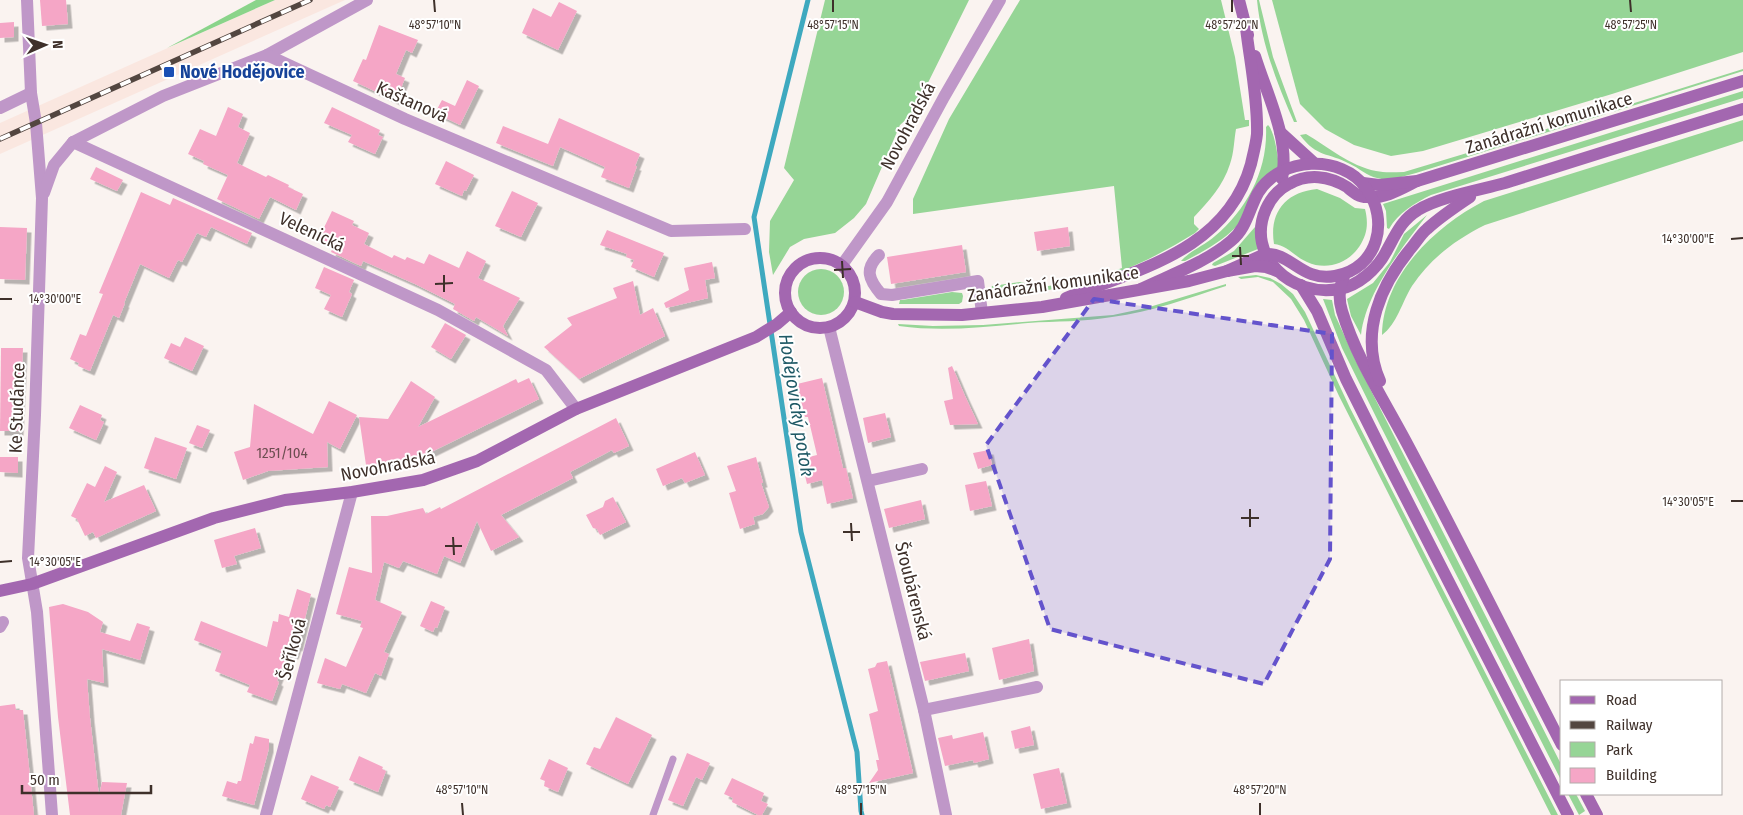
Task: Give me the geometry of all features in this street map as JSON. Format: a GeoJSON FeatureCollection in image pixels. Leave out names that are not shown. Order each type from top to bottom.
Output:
{"type":"FeatureCollection","features":[{"type":"Feature","properties":{"kind":"main road"},"geometry":{"type":"LineString","coordinates":[[1239,0],[1246,28],[1280,132],[1284,171],[1278,191],[1266,209],[1260,229],[1261,242],[1265,254],[1277,271],[1301,285],[1316,289],[1340,289],[1354,284],[1372,269],[1386,252],[1399,227],[1418,210],[1434,202],[1480,190],[1743,109]]}},
{"type":"Feature","properties":{"kind":"main road"},"geometry":{"type":"LineString","coordinates":[[1042,307],[1181,251],[1207,234],[1222,219],[1237,199],[1246,179],[1257,135],[1246,28]]}},
{"type":"Feature","properties":{"kind":"main road","name":"Zanádražní komunikace"},"geometry":{"type":"LineString","coordinates":[[1363,183],[1379,185],[1417,181],[1743,81]]}},
{"type":"Feature","properties":{"kind":"main road"},"geometry":{"type":"LineString","coordinates":[[1280,132],[1314,163]]}},
{"type":"Feature","properties":{"kind":"main road"},"geometry":{"type":"LineString","coordinates":[[1141,289],[1217,252],[1232,240],[1242,230],[1259,192],[1269,180],[1284,171],[1314,163],[1346,170],[1363,183],[1373,198],[1379,219],[1376,241],[1364,261],[1345,274],[1333,277],[1310,274],[1301,271],[1282,257],[1265,254]]}},
{"type":"Feature","properties":{"kind":"main road"},"geometry":{"type":"LineString","coordinates":[[1278,191],[1299,179],[1313,176],[1338,182],[1356,194],[1373,198],[1388,195],[1417,181]]}},
{"type":"Feature","properties":{"kind":"main road"},"geometry":{"type":"LineString","coordinates":[[1412,452],[1378,378],[1374,364],[1371,335],[1377,304],[1398,265],[1425,230],[1451,209],[1480,190]]}},
{"type":"Feature","properties":{"kind":"main road","name":"Zanádražní komunikace"},"geometry":{"type":"LineString","coordinates":[[1227,271],[1265,254]]}},
{"type":"Feature","properties":{"kind":"main road"},"geometry":{"type":"LineString","coordinates":[[814,258],[834,260],[849,272],[854,282],[856,292],[854,302],[848,315],[836,325],[814,328],[801,322],[791,312],[786,303],[786,283],[790,274],[805,261],[814,258]]}},
{"type":"Feature","properties":{"kind":"main road","name":"Zanádražní komunikace"},"geometry":{"type":"LineString","coordinates":[[854,302],[893,314],[962,315],[1042,307],[1088,300],[1189,281],[1255,266],[1277,271]]}},
{"type":"Feature","properties":{"kind":"main road"},"geometry":{"type":"LineString","coordinates":[[1345,274],[1339,300],[1355,345],[1560,741]]}},
{"type":"Feature","properties":{"kind":"main road"},"geometry":{"type":"LineString","coordinates":[[1301,285],[1317,311],[1338,362],[1380,448],[1568,815]]}},
{"type":"Feature","properties":{"kind":"main road","name":"Novohradská"},"geometry":{"type":"LineString","coordinates":[[0,591],[32,584],[214,518],[285,500],[352,492],[423,480],[477,461],[576,409],[756,337],[777,324],[791,312]]}},
{"type":"Feature","properties":{"kind":"main road"},"geometry":{"type":"LineString","coordinates":[[1587,795],[1597,815]]}},
{"type":"Feature","properties":{"kind":"street","name":"Ke Studánce"},"geometry":{"type":"LineString","coordinates":[[26,0],[31,92],[42,198],[28,558],[36,612],[52,815]]}},
{"type":"Feature","properties":{"kind":"street"},"geometry":{"type":"LineString","coordinates":[[42,198],[54,164],[74,142],[163,96],[266,55],[367,0]]}},
{"type":"Feature","properties":{"kind":"street","name":"Novohradská"},"geometry":{"type":"LineString","coordinates":[[842,265],[887,202],[944,97],[1000,0]]}},
{"type":"Feature","properties":{"kind":"street","name":"Kaštanová"},"geometry":{"type":"LineString","coordinates":[[266,55],[405,119],[671,231],[746,229]]}},
{"type":"Feature","properties":{"kind":"street"},"geometry":{"type":"LineString","coordinates":[[0,108],[31,92]]}},
{"type":"Feature","properties":{"kind":"street","name":"Velenická"},"geometry":{"type":"LineString","coordinates":[[74,142],[438,310],[546,370],[576,409]]}},
{"type":"Feature","properties":{"kind":"street"},"geometry":{"type":"LineString","coordinates":[[879,255],[872,262],[870,273],[871,281],[881,294],[892,295],[978,282],[982,313]]}},
{"type":"Feature","properties":{"kind":"street"},"geometry":{"type":"LineString","coordinates":[[892,295],[893,314]]}},
{"type":"Feature","properties":{"kind":"street","name":"Šroubárenská"},"geometry":{"type":"LineString","coordinates":[[829,327],[924,710],[946,815]]}},
{"type":"Feature","properties":{"kind":"street"},"geometry":{"type":"LineString","coordinates":[[868,481],[922,469]]}},
{"type":"Feature","properties":{"kind":"street","name":"Šeříková"},"geometry":{"type":"LineString","coordinates":[[266,815],[352,492]]}},
{"type":"Feature","properties":{"kind":"street"},"geometry":{"type":"LineString","coordinates":[[924,710],[1037,687]]}},
{"type":"Feature","properties":{"kind":"lane"},"geometry":{"type":"LineString","coordinates":[[653,815],[673,758]]}},
{"type":"Feature","properties":{"kind":"highlighted area"},"geometry":{"type":"Polygon","coordinates":[[[1094,299],[1332,334],[1330,559],[1264,684],[1050,629],[986,445],[1094,299]]]}},
{"type":"Feature","properties":{"kind":"shaded area"},"geometry":{"type":"Polygon","coordinates":[[[275,0],[345,0],[0,154],[0,123],[275,0]]]}},
{"type":"Feature","properties":{"kind":"green space"},"geometry":{"type":"Polygon","coordinates":[[[256,0],[275,0],[167,48],[256,0]]]}},
{"type":"Feature","properties":{"kind":"green space"},"geometry":{"type":"Polygon","coordinates":[[[825,0],[969,0],[913,113],[900,125],[866,204],[854,218],[835,233],[804,239],[790,247],[773,275],[769,252],[770,221],[794,180],[784,168],[825,0]]]}},
{"type":"Feature","properties":{"kind":"green space"},"geometry":{"type":"Polygon","coordinates":[[[1020,0],[1221,0],[1235,57],[1245,120],[1249,120],[1249,126],[1236,129],[1227,172],[1215,193],[1194,217],[1194,224],[1199,229],[1195,233],[1153,257],[1108,276],[1066,287],[996,296],[990,292],[992,286],[1020,282],[1042,287],[1087,280],[1122,268],[1114,186],[913,214],[913,199],[949,119],[1020,0]]]}},
{"type":"Feature","properties":{"kind":"green space"},"geometry":{"type":"Polygon","coordinates":[[[1257,0],[1259,0],[1273,57],[1297,122],[1294,122],[1271,63],[1262,31],[1257,0]]]}},
{"type":"Feature","properties":{"kind":"green space"},"geometry":{"type":"Polygon","coordinates":[[[1272,0],[1743,0],[1743,52],[1423,151],[1391,156],[1354,145],[1325,129],[1300,104],[1272,0]]]}},
{"type":"Feature","properties":{"kind":"green space"},"geometry":{"type":"Polygon","coordinates":[[[1743,69],[1743,71],[1613,112],[1612,110],[1743,69]]]}},
{"type":"Feature","properties":{"kind":"green space"},"geometry":{"type":"Polygon","coordinates":[[[1743,91],[1743,98],[1431,195],[1407,209],[1389,229],[1387,228],[1386,211],[1383,204],[1743,91]]]}},
{"type":"Feature","properties":{"kind":"green space"},"geometry":{"type":"Polygon","coordinates":[[[1606,111],[1606,114],[1392,179],[1373,177],[1342,160],[1323,154],[1312,148],[1300,135],[1306,134],[1348,161],[1366,169],[1383,172],[1404,172],[1606,111]]]}},
{"type":"Feature","properties":{"kind":"green space"},"geometry":{"type":"Polygon","coordinates":[[[1743,120],[1743,141],[1485,225],[1464,237],[1444,251],[1419,276],[1408,292],[1392,325],[1382,335],[1385,313],[1391,293],[1402,274],[1430,239],[1465,212],[1484,201],[1743,120]]]}},
{"type":"Feature","properties":{"kind":"green space"},"geometry":{"type":"Polygon","coordinates":[[[1268,125],[1274,139],[1279,167],[1236,227],[1212,246],[1185,261],[1181,261],[1215,236],[1237,214],[1246,201],[1259,173],[1266,143],[1266,127],[1268,125]]]}},
{"type":"Feature","properties":{"kind":"green space"},"geometry":{"type":"Polygon","coordinates":[[[1317,189],[1340,198],[1355,208],[1365,209],[1366,212],[1367,228],[1361,244],[1349,257],[1334,265],[1316,265],[1307,262],[1283,247],[1274,244],[1274,223],[1282,206],[1296,194],[1317,189]]]}},
{"type":"Feature","properties":{"kind":"green space"},"geometry":{"type":"Polygon","coordinates":[[[1427,215],[1396,256],[1377,287],[1364,319],[1361,335],[1351,316],[1347,299],[1373,283],[1390,262],[1404,234],[1427,215]]]}},
{"type":"Feature","properties":{"kind":"green space"},"geometry":{"type":"Polygon","coordinates":[[[1255,227],[1258,249],[1215,266],[1212,265],[1234,251],[1255,227]]]}},
{"type":"Feature","properties":{"kind":"green space"},"geometry":{"type":"Polygon","coordinates":[[[826,269],[838,275],[843,283],[843,301],[838,309],[830,314],[816,315],[804,309],[799,301],[798,287],[804,275],[812,270],[826,269]]]}},
{"type":"Feature","properties":{"kind":"green space"},"geometry":{"type":"Polygon","coordinates":[[[1256,275],[1270,278],[1281,284],[1293,294],[1305,312],[1350,408],[1558,815],[1551,815],[1339,396],[1304,320],[1291,299],[1273,282],[1258,277],[1241,279],[1238,277],[1256,275]]]}},
{"type":"Feature","properties":{"kind":"green space"},"geometry":{"type":"Polygon","coordinates":[[[1226,284],[1226,286],[1184,300],[1127,315],[1102,319],[947,329],[915,328],[899,326],[898,324],[933,326],[983,325],[1113,315],[1146,308],[1226,284]]]}},
{"type":"Feature","properties":{"kind":"green space"},"geometry":{"type":"Polygon","coordinates":[[[952,292],[962,293],[962,302],[959,304],[899,304],[900,300],[952,292]]]}},
{"type":"Feature","properties":{"kind":"green space"},"geometry":{"type":"Polygon","coordinates":[[[1323,299],[1332,300],[1335,315],[1356,361],[1560,762],[1560,778],[1380,425],[1342,348],[1323,299]]]}},
{"type":"Feature","properties":{"kind":"green space"},"geometry":{"type":"Polygon","coordinates":[[[1569,795],[1577,795],[1585,811],[1579,815],[1569,795]]]}},
{"type":"Feature","properties":{"kind":"building"},"geometry":{"type":"Polygon","coordinates":[[[40,0],[66,0],[68,24],[42,26],[40,0]]]}},
{"type":"Feature","properties":{"kind":"building"},"geometry":{"type":"Polygon","coordinates":[[[559,2],[577,11],[558,50],[522,33],[533,8],[551,17],[559,2]]]}},
{"type":"Feature","properties":{"kind":"building"},"geometry":{"type":"Polygon","coordinates":[[[14,22],[14,37],[0,38],[0,23],[14,22]]]}},
{"type":"Feature","properties":{"kind":"building"},"geometry":{"type":"Polygon","coordinates":[[[379,25],[418,40],[412,53],[406,50],[396,74],[405,78],[396,101],[353,81],[363,59],[366,60],[379,25]]]}},
{"type":"Feature","properties":{"kind":"building"},"geometry":{"type":"Polygon","coordinates":[[[467,80],[479,86],[460,125],[435,113],[442,100],[455,106],[467,80]]]}},
{"type":"Feature","properties":{"kind":"building"},"geometry":{"type":"Polygon","coordinates":[[[228,107],[243,114],[238,127],[250,133],[237,163],[266,177],[268,175],[303,194],[296,210],[270,197],[259,219],[217,199],[228,175],[203,164],[204,161],[188,154],[200,129],[216,136],[228,107]]]}},
{"type":"Feature","properties":{"kind":"building"},"geometry":{"type":"Polygon","coordinates":[[[332,107],[380,130],[378,135],[383,137],[375,154],[348,142],[352,135],[324,123],[332,107]]]}},
{"type":"Feature","properties":{"kind":"building"},"geometry":{"type":"Polygon","coordinates":[[[559,118],[640,154],[629,188],[601,177],[605,167],[560,147],[553,166],[496,143],[503,126],[548,144],[559,118]]]}},
{"type":"Feature","properties":{"kind":"building"},"geometry":{"type":"Polygon","coordinates":[[[446,161],[474,175],[462,196],[435,184],[446,161]]]}},
{"type":"Feature","properties":{"kind":"building"},"geometry":{"type":"Polygon","coordinates":[[[96,167],[123,180],[117,191],[90,179],[96,167]]]}},
{"type":"Feature","properties":{"kind":"building"},"geometry":{"type":"Polygon","coordinates":[[[512,191],[538,203],[521,237],[495,226],[512,191]]]}},
{"type":"Feature","properties":{"kind":"building"},"geometry":{"type":"Polygon","coordinates":[[[141,192],[170,205],[173,198],[252,233],[247,244],[211,227],[206,237],[197,233],[182,262],[178,260],[169,278],[140,264],[119,318],[113,315],[90,371],[78,366],[79,363],[70,359],[80,334],[86,336],[103,294],[99,293],[141,192]]]}},
{"type":"Feature","properties":{"kind":"building"},"geometry":{"type":"Polygon","coordinates":[[[332,211],[354,221],[352,225],[369,233],[364,244],[392,258],[394,255],[405,260],[407,257],[424,264],[429,254],[459,268],[467,251],[486,261],[478,278],[520,298],[503,326],[508,336],[476,317],[474,321],[453,309],[455,304],[415,284],[363,261],[361,266],[331,252],[333,247],[318,240],[332,211]]]}},
{"type":"Feature","properties":{"kind":"building"},"geometry":{"type":"Polygon","coordinates":[[[0,227],[27,228],[25,280],[0,279],[0,227]]]}},
{"type":"Feature","properties":{"kind":"building"},"geometry":{"type":"Polygon","coordinates":[[[1068,227],[1070,246],[1037,251],[1034,232],[1068,227]]]}},
{"type":"Feature","properties":{"kind":"building"},"geometry":{"type":"Polygon","coordinates":[[[607,230],[664,253],[654,277],[631,267],[634,260],[626,257],[627,254],[600,245],[607,230]]]}},
{"type":"Feature","properties":{"kind":"building"},"geometry":{"type":"Polygon","coordinates":[[[962,245],[966,272],[891,284],[887,257],[962,245]]]}},
{"type":"Feature","properties":{"kind":"building"},"geometry":{"type":"Polygon","coordinates":[[[712,262],[715,278],[705,280],[708,298],[666,308],[664,303],[689,290],[684,268],[712,262]]]}},
{"type":"Feature","properties":{"kind":"building"},"geometry":{"type":"Polygon","coordinates":[[[324,267],[354,280],[349,292],[352,294],[342,317],[324,309],[331,295],[315,288],[324,267]]]}},
{"type":"Feature","properties":{"kind":"building"},"geometry":{"type":"Polygon","coordinates":[[[633,281],[640,315],[653,308],[665,336],[579,379],[544,347],[572,325],[567,318],[617,298],[613,288],[633,281]]]}},
{"type":"Feature","properties":{"kind":"building"},"geometry":{"type":"Polygon","coordinates":[[[445,323],[466,335],[451,359],[431,347],[445,323]]]}},
{"type":"Feature","properties":{"kind":"building"},"geometry":{"type":"Polygon","coordinates":[[[185,337],[204,346],[192,371],[164,358],[171,343],[180,347],[185,337]]]}},
{"type":"Feature","properties":{"kind":"building"},"geometry":{"type":"Polygon","coordinates":[[[1,348],[23,348],[19,431],[0,431],[1,348]]]}},
{"type":"Feature","properties":{"kind":"building"},"geometry":{"type":"Polygon","coordinates":[[[952,366],[978,424],[950,425],[944,401],[953,399],[948,368],[952,366]]]}},
{"type":"Feature","properties":{"kind":"building"},"geometry":{"type":"Polygon","coordinates":[[[529,378],[539,399],[419,458],[366,465],[359,417],[388,419],[411,381],[435,397],[418,427],[516,379],[518,383],[529,378]]]}},
{"type":"Feature","properties":{"kind":"building"},"geometry":{"type":"Polygon","coordinates":[[[822,378],[843,468],[846,468],[853,498],[827,504],[822,480],[807,484],[801,459],[817,455],[808,417],[805,417],[797,384],[822,378]]]}},
{"type":"Feature","properties":{"kind":"building"},"geometry":{"type":"Polygon","coordinates":[[[329,401],[357,415],[340,449],[327,442],[328,467],[268,471],[243,480],[234,452],[250,447],[254,404],[313,434],[329,401]]]}},
{"type":"Feature","properties":{"kind":"building"},"geometry":{"type":"Polygon","coordinates":[[[80,405],[102,415],[100,420],[104,422],[96,440],[69,428],[80,405]]]}},
{"type":"Feature","properties":{"kind":"building"},"geometry":{"type":"Polygon","coordinates":[[[885,413],[891,437],[868,443],[863,418],[885,413]]]}},
{"type":"Feature","properties":{"kind":"building"},"geometry":{"type":"Polygon","coordinates":[[[616,418],[629,446],[614,453],[612,450],[570,472],[573,478],[501,515],[519,537],[491,551],[477,521],[460,563],[444,556],[437,574],[403,561],[399,568],[384,562],[375,600],[402,612],[384,652],[389,654],[381,676],[375,673],[366,693],[342,684],[340,689],[317,683],[325,658],[346,667],[363,628],[360,627],[362,621],[336,614],[349,567],[372,573],[371,516],[387,516],[423,508],[426,514],[440,507],[441,509],[616,418]]]}},
{"type":"Feature","properties":{"kind":"building"},"geometry":{"type":"Polygon","coordinates":[[[197,425],[210,430],[202,448],[189,443],[197,425]]]}},
{"type":"Feature","properties":{"kind":"building"},"geometry":{"type":"Polygon","coordinates":[[[155,437],[187,448],[176,479],[144,468],[155,437]]]}},
{"type":"Feature","properties":{"kind":"building"},"geometry":{"type":"Polygon","coordinates":[[[989,450],[992,465],[978,469],[973,453],[989,450]]]}},
{"type":"Feature","properties":{"kind":"building"},"geometry":{"type":"Polygon","coordinates":[[[695,452],[705,475],[685,483],[682,478],[663,486],[656,469],[695,452]]]}},
{"type":"Feature","properties":{"kind":"building"},"geometry":{"type":"Polygon","coordinates":[[[0,457],[18,457],[18,473],[0,472],[0,457]]]}},
{"type":"Feature","properties":{"kind":"building"},"geometry":{"type":"Polygon","coordinates":[[[756,457],[763,483],[761,483],[769,507],[763,514],[753,517],[755,524],[740,529],[729,493],[736,491],[727,466],[756,457]]]}},
{"type":"Feature","properties":{"kind":"building"},"geometry":{"type":"Polygon","coordinates":[[[105,466],[117,472],[104,502],[144,485],[156,511],[96,538],[93,532],[85,536],[77,519],[71,516],[87,483],[95,487],[105,466]]]}},
{"type":"Feature","properties":{"kind":"building"},"geometry":{"type":"Polygon","coordinates":[[[986,481],[992,506],[970,511],[965,485],[986,481]]]}},
{"type":"Feature","properties":{"kind":"building"},"geometry":{"type":"Polygon","coordinates":[[[613,497],[626,522],[600,535],[597,529],[593,528],[586,515],[603,507],[605,501],[613,497]]]}},
{"type":"Feature","properties":{"kind":"building"},"geometry":{"type":"Polygon","coordinates":[[[921,500],[925,519],[889,528],[884,509],[921,500]]]}},
{"type":"Feature","properties":{"kind":"building"},"geometry":{"type":"Polygon","coordinates":[[[255,528],[261,548],[234,556],[237,564],[222,568],[214,540],[255,528]]]}},
{"type":"Feature","properties":{"kind":"building"},"geometry":{"type":"Polygon","coordinates":[[[297,589],[311,594],[298,647],[294,655],[288,653],[277,681],[279,682],[272,701],[247,692],[250,685],[215,671],[222,651],[194,640],[201,621],[267,647],[273,621],[278,622],[279,614],[289,617],[297,589]]]}},
{"type":"Feature","properties":{"kind":"building"},"geometry":{"type":"Polygon","coordinates":[[[431,601],[445,607],[437,628],[435,627],[433,632],[420,626],[431,601]]]}},
{"type":"Feature","properties":{"kind":"building"},"geometry":{"type":"Polygon","coordinates":[[[63,604],[88,612],[103,622],[100,632],[130,641],[137,623],[150,627],[140,660],[102,649],[104,683],[87,679],[99,796],[102,782],[127,783],[121,815],[70,815],[58,717],[49,607],[63,604]]]}},
{"type":"Feature","properties":{"kind":"building"},"geometry":{"type":"Polygon","coordinates":[[[1029,639],[1034,671],[999,680],[992,648],[1029,639]]]}},
{"type":"Feature","properties":{"kind":"building"},"geometry":{"type":"Polygon","coordinates":[[[965,653],[969,671],[925,681],[920,662],[965,653]]]}},
{"type":"Feature","properties":{"kind":"building"},"geometry":{"type":"Polygon","coordinates":[[[887,661],[913,773],[869,783],[878,770],[876,760],[879,760],[869,714],[878,711],[868,669],[875,667],[877,663],[887,661]]]}},
{"type":"Feature","properties":{"kind":"building"},"geometry":{"type":"Polygon","coordinates":[[[15,704],[16,710],[23,710],[34,815],[0,815],[0,706],[15,704]]]}},
{"type":"Feature","properties":{"kind":"building"},"geometry":{"type":"Polygon","coordinates":[[[616,717],[652,735],[628,784],[586,764],[594,747],[600,749],[616,717]]]}},
{"type":"Feature","properties":{"kind":"building"},"geometry":{"type":"Polygon","coordinates":[[[1030,726],[1034,745],[1015,749],[1011,731],[1030,726]]]}},
{"type":"Feature","properties":{"kind":"building"},"geometry":{"type":"Polygon","coordinates":[[[983,732],[989,759],[974,763],[973,760],[945,766],[938,738],[952,735],[953,739],[983,732]]]}},
{"type":"Feature","properties":{"kind":"building"},"geometry":{"type":"Polygon","coordinates":[[[255,736],[269,739],[269,748],[254,805],[222,796],[227,781],[237,784],[238,781],[241,781],[250,743],[253,744],[255,736]]]}},
{"type":"Feature","properties":{"kind":"building"},"geometry":{"type":"Polygon","coordinates":[[[687,753],[710,763],[702,780],[696,777],[683,806],[668,800],[687,753]]]}},
{"type":"Feature","properties":{"kind":"building"},"geometry":{"type":"Polygon","coordinates":[[[359,756],[383,767],[382,769],[386,771],[378,792],[349,780],[359,756]]]}},
{"type":"Feature","properties":{"kind":"building"},"geometry":{"type":"Polygon","coordinates":[[[549,759],[568,768],[558,792],[544,786],[545,781],[540,779],[549,759]]]}},
{"type":"Feature","properties":{"kind":"building"},"geometry":{"type":"Polygon","coordinates":[[[1059,768],[1067,803],[1041,809],[1033,774],[1059,768]]]}},
{"type":"Feature","properties":{"kind":"building"},"geometry":{"type":"Polygon","coordinates":[[[311,775],[339,787],[330,807],[326,805],[324,809],[301,799],[311,775]]]}},
{"type":"Feature","properties":{"kind":"building"},"geometry":{"type":"Polygon","coordinates":[[[732,778],[764,793],[761,801],[768,804],[762,815],[758,815],[732,802],[733,798],[724,794],[732,778]]]}},
{"type":"Feature","properties":{"kind":"waterway","name":"Hodějovický potok"},"geometry":{"type":"LineString","coordinates":[[808,0],[754,217],[801,532],[857,752],[862,815]]}},
{"type":"Feature","properties":{"kind":"railway"},"geometry":{"type":"LineString","coordinates":[[0,139],[310,0]]}},
{"type":"Feature","properties":{"kind":"place","name":"Nové Hodějovice"},"geometry":{"type":"Point","coordinates":[169,72]}}]}
